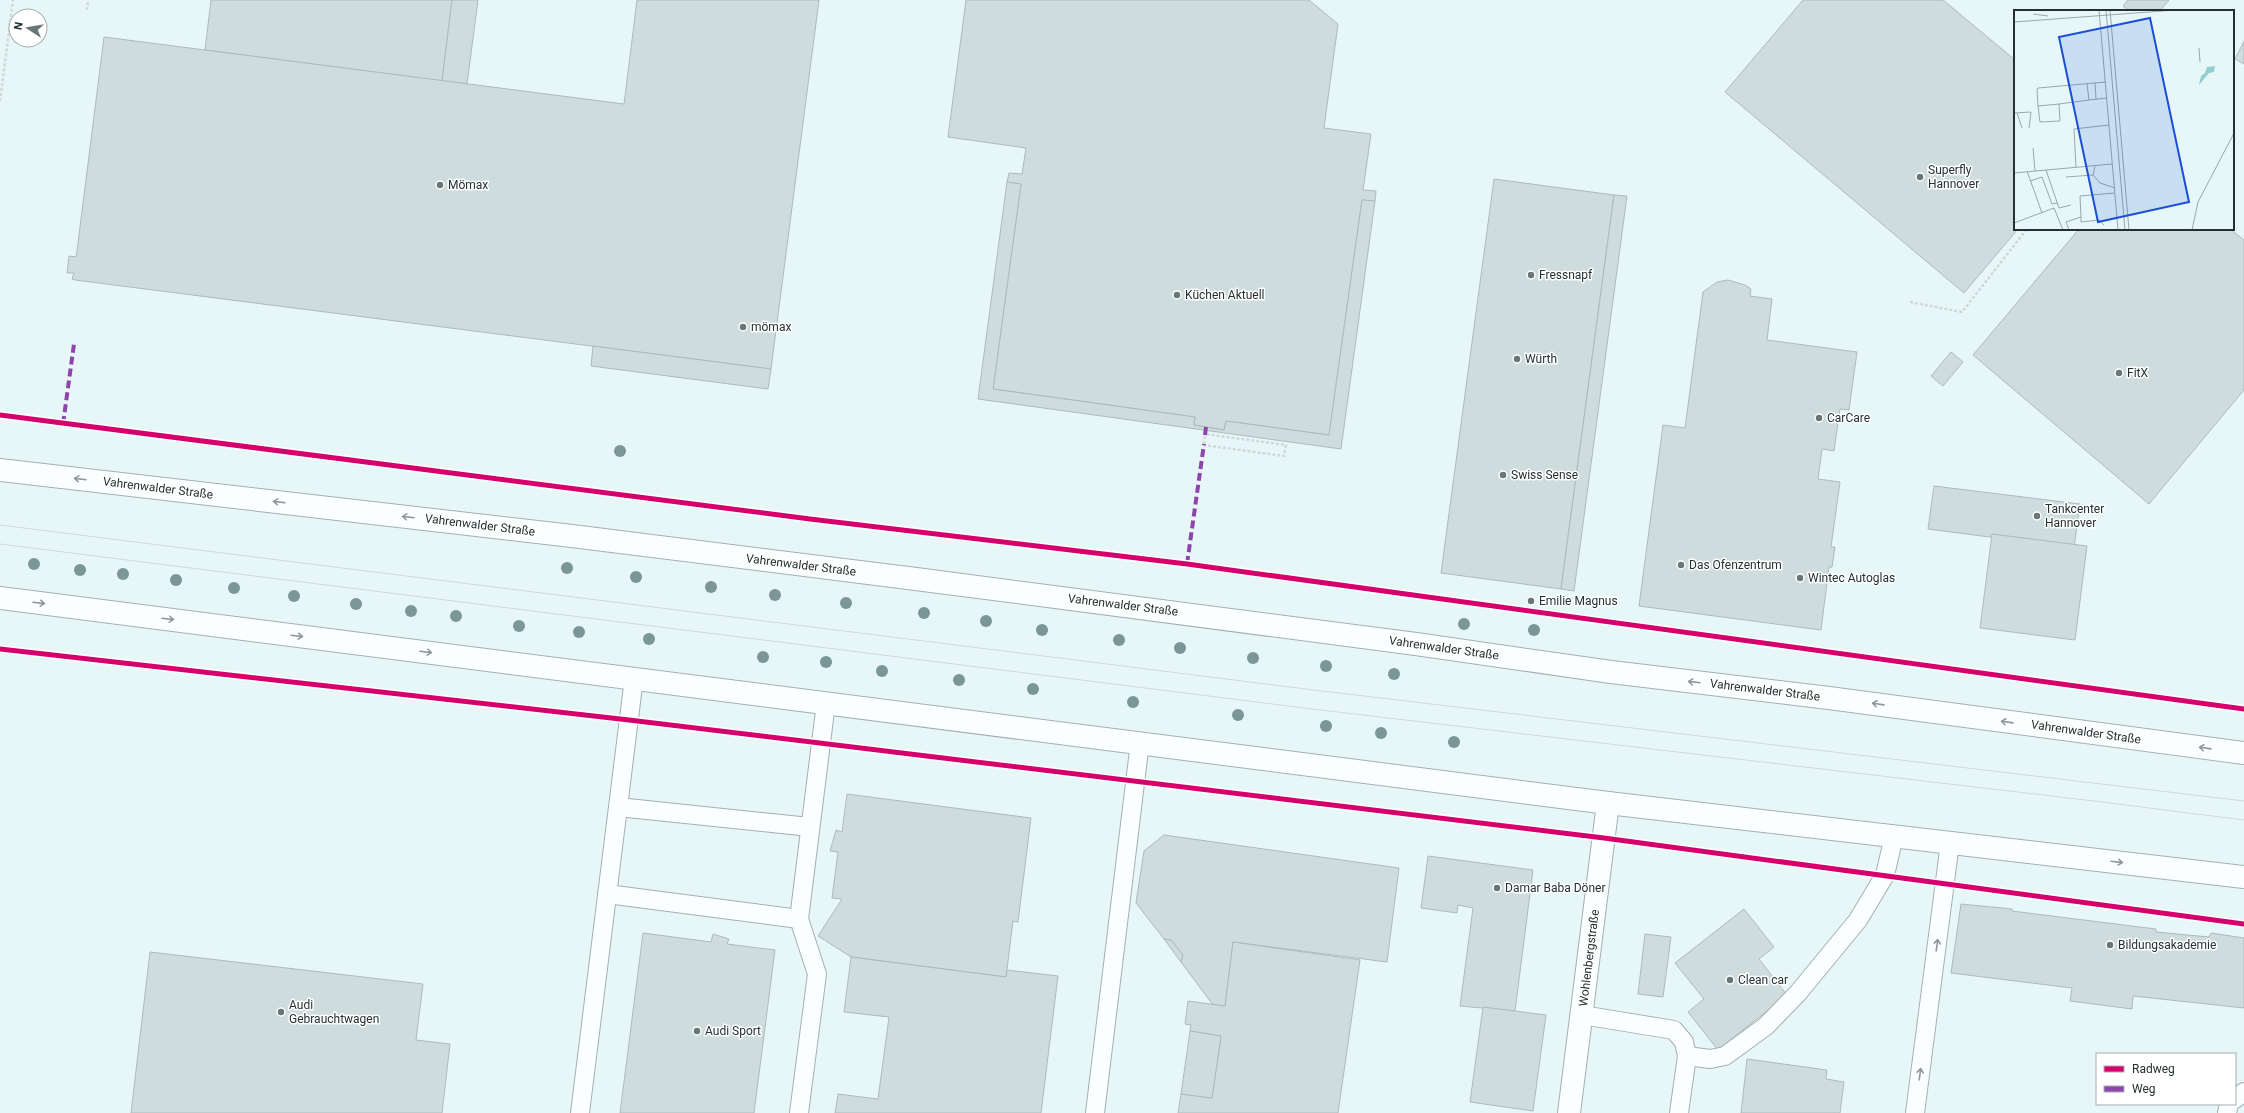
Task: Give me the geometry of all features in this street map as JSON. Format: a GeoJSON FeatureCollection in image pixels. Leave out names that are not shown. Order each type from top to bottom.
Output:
{"type":"FeatureCollection","features":[{"type":"Feature","properties":{"kind":"main road","name":"Vahrenwalder Straße"},"geometry":{"type":"LineString","coordinates":[[0,470],[565,535],[916,578],[1416,644],[1612,672],[1829,698],[2244,753]]}},
{"type":"Feature","properties":{"kind":"main road"},"geometry":{"type":"LineString","coordinates":[[0,598],[1140,742],[1608,803],[2244,877]]}},
{"type":"Feature","properties":{"kind":"main road","name":"Wohlenbergstraße"},"geometry":{"type":"LineString","coordinates":[[1569,1113],[1608,803]]}},
{"type":"Feature","properties":{"kind":"lane"},"geometry":{"type":"LineString","coordinates":[[580,1113],[634,678]]}},
{"type":"Feature","properties":{"kind":"lane"},"geometry":{"type":"LineString","coordinates":[[799,1113],[817,974],[798,919],[826,703]]}},
{"type":"Feature","properties":{"kind":"lane"},"geometry":{"type":"LineString","coordinates":[[1095,1113],[1140,742]]}},
{"type":"Feature","properties":{"kind":"lane"},"geometry":{"type":"LineString","coordinates":[[618,807],[810,827]]}},
{"type":"Feature","properties":{"kind":"lane"},"geometry":{"type":"LineString","coordinates":[[1687,1056],[1710,1059],[1725,1056],[1766,1026],[1798,992],[1858,920],[1885,876],[1894,836]]}},
{"type":"Feature","properties":{"kind":"lane"},"geometry":{"type":"LineString","coordinates":[[1914,1113],[1950,843]]}},
{"type":"Feature","properties":{"kind":"lane"},"geometry":{"type":"LineString","coordinates":[[607,894],[798,919]]}},
{"type":"Feature","properties":{"kind":"lane"},"geometry":{"type":"LineString","coordinates":[[1582,1015],[1674,1030],[1684,1042],[1687,1056],[1679,1113]]}},
{"type":"Feature","properties":{"kind":"lane"},"geometry":{"type":"LineString","coordinates":[[2236,1098],[2244,1092]]}},
{"type":"Feature","properties":{"kind":"path"},"geometry":{"type":"LineString","coordinates":[[0,101],[13,0]]}},
{"type":"Feature","properties":{"kind":"path"},"geometry":{"type":"LineString","coordinates":[[87,10],[88,0]]}},
{"type":"Feature","properties":{"kind":"path"},"geometry":{"type":"LineString","coordinates":[[1910,302],[1962,312],[2026,230]]}},
{"type":"Feature","properties":{"kind":"path"},"geometry":{"type":"LineString","coordinates":[[1205,434],[1286,445],[1284,456],[1204,444],[1205,434]]}},
{"type":"Feature","properties":{"kind":"building"},"geometry":{"type":"Polygon","coordinates":[[[211,0],[452,0],[442,81],[205,50],[211,0]]]}},
{"type":"Feature","properties":{"kind":"building"},"geometry":{"type":"Polygon","coordinates":[[[452,0],[478,0],[467,84],[442,81],[452,0]]]}},
{"type":"Feature","properties":{"kind":"building","name":"Mömax"},"geometry":{"type":"Polygon","coordinates":[[[637,0],[819,0],[771,369],[75,280],[72,279],[74,273],[67,273],[69,256],[76,257],[77,251],[104,37],[624,104],[637,0]]]}},
{"type":"Feature","properties":{"kind":"building","name":"Küchen Aktuell"},"geometry":{"type":"Polygon","coordinates":[[[966,0],[1309,0],[1338,24],[1324,128],[1371,134],[1363,190],[1376,191],[1375,201],[1362,200],[1329,435],[1226,421],[1224,430],[1194,425],[1195,417],[993,389],[1021,184],[1007,182],[1009,173],[1022,174],[1026,148],[948,137],[966,0]]]}},
{"type":"Feature","properties":{"kind":"building","name":"Superfly Hannover"},"geometry":{"type":"Polygon","coordinates":[[[1803,0],[1943,0],[2014,59],[2014,230],[2017,230],[1964,293],[1725,92],[1803,0]]]}},
{"type":"Feature","properties":{"kind":"building"},"geometry":{"type":"Polygon","coordinates":[[[2128,0],[2169,0],[2161,10],[2128,10],[2123,6],[2128,0]]]}},
{"type":"Feature","properties":{"kind":"building"},"geometry":{"type":"Polygon","coordinates":[[[2244,41],[2244,64],[2235,59],[2244,41]]]}},
{"type":"Feature","properties":{"kind":"building"},"geometry":{"type":"Polygon","coordinates":[[[1494,179],[1614,195],[1561,589],[1441,573],[1494,179]]]}},
{"type":"Feature","properties":{"kind":"building"},"geometry":{"type":"Polygon","coordinates":[[[1007,182],[1021,184],[993,389],[1195,417],[1194,425],[1224,430],[1226,421],[1329,435],[1362,200],[1375,201],[1341,449],[978,399],[1007,182]]]}},
{"type":"Feature","properties":{"kind":"building"},"geometry":{"type":"Polygon","coordinates":[[[1614,195],[1627,196],[1574,591],[1561,589],[1614,195]]]}},
{"type":"Feature","properties":{"kind":"building","name":"FitX"},"geometry":{"type":"Polygon","coordinates":[[[2078,230],[2231,230],[2244,240],[2244,390],[2149,504],[1973,355],[2078,230]]]}},
{"type":"Feature","properties":{"kind":"building"},"geometry":{"type":"Polygon","coordinates":[[[1728,280],[1745,285],[1751,289],[1750,296],[1772,299],[1767,340],[1857,352],[1849,410],[1840,409],[1834,451],[1822,449],[1818,479],[1840,482],[1831,547],[1835,547],[1832,567],[1829,567],[1821,630],[1639,606],[1663,425],[1685,428],[1703,292],[1717,282],[1728,280]]]}},
{"type":"Feature","properties":{"kind":"building"},"geometry":{"type":"Polygon","coordinates":[[[593,346],[771,369],[768,389],[591,366],[593,346]]]}},
{"type":"Feature","properties":{"kind":"building"},"geometry":{"type":"Polygon","coordinates":[[[1951,352],[1963,362],[1943,386],[1931,376],[1951,352]]]}},
{"type":"Feature","properties":{"kind":"building"},"geometry":{"type":"Polygon","coordinates":[[[1934,486],[2080,504],[2074,548],[1928,529],[1934,486]]]}},
{"type":"Feature","properties":{"kind":"building"},"geometry":{"type":"Polygon","coordinates":[[[1992,534],[2087,546],[2075,640],[1980,628],[1992,534]]]}},
{"type":"Feature","properties":{"kind":"building"},"geometry":{"type":"Polygon","coordinates":[[[847,794],[1031,818],[1018,922],[1013,921],[1006,977],[851,957],[818,936],[842,899],[832,898],[838,852],[830,851],[836,830],[842,832],[847,794]]]}},
{"type":"Feature","properties":{"kind":"building"},"geometry":{"type":"Polygon","coordinates":[[[1164,835],[1399,868],[1387,962],[1233,942],[1225,1006],[1213,1005],[1181,962],[1183,955],[1171,940],[1164,939],[1136,903],[1144,851],[1164,835]]]}},
{"type":"Feature","properties":{"kind":"building"},"geometry":{"type":"Polygon","coordinates":[[[1428,856],[1533,870],[1515,1011],[1460,1006],[1473,908],[1458,905],[1457,913],[1421,908],[1428,856]]]}},
{"type":"Feature","properties":{"kind":"building"},"geometry":{"type":"Polygon","coordinates":[[[1961,904],[2012,909],[2012,911],[2156,929],[2156,932],[2209,937],[2211,933],[2244,938],[2244,1008],[2133,996],[2132,1009],[2070,1001],[2072,988],[1951,973],[1961,904]]]}},
{"type":"Feature","properties":{"kind":"building"},"geometry":{"type":"Polygon","coordinates":[[[1744,909],[1774,947],[1759,959],[1787,995],[1718,1050],[1688,1012],[1704,999],[1675,963],[1744,909]]]}},
{"type":"Feature","properties":{"kind":"building","name":"Audi Sport"},"geometry":{"type":"Polygon","coordinates":[[[643,933],[711,942],[713,934],[729,939],[727,944],[775,950],[754,1113],[620,1113],[643,933]]]}},
{"type":"Feature","properties":{"kind":"building"},"geometry":{"type":"Polygon","coordinates":[[[1645,934],[1671,937],[1663,997],[1638,994],[1645,934]]]}},
{"type":"Feature","properties":{"kind":"building"},"geometry":{"type":"Polygon","coordinates":[[[1164,939],[1171,940],[1183,955],[1181,962],[1164,939]]]}},
{"type":"Feature","properties":{"kind":"building"},"geometry":{"type":"Polygon","coordinates":[[[1233,942],[1360,960],[1338,1113],[1178,1113],[1181,1094],[1212,1098],[1221,1036],[1190,1031],[1191,1025],[1185,1024],[1188,1001],[1225,1006],[1233,942]]]}},
{"type":"Feature","properties":{"kind":"building","name":"Audi Gebrauchtwagen"},"geometry":{"type":"Polygon","coordinates":[[[150,952],[423,984],[416,1040],[450,1044],[442,1113],[131,1113],[150,952]]]}},
{"type":"Feature","properties":{"kind":"building"},"geometry":{"type":"Polygon","coordinates":[[[851,957],[1006,977],[1007,970],[1058,976],[1041,1113],[835,1113],[838,1094],[878,1099],[889,1017],[844,1012],[851,957]]]}},
{"type":"Feature","properties":{"kind":"building"},"geometry":{"type":"Polygon","coordinates":[[[1483,1007],[1546,1015],[1533,1111],[1470,1102],[1483,1007]]]}},
{"type":"Feature","properties":{"kind":"building"},"geometry":{"type":"Polygon","coordinates":[[[1190,1031],[1221,1036],[1212,1098],[1181,1094],[1190,1031]]]}},
{"type":"Feature","properties":{"kind":"building"},"geometry":{"type":"Polygon","coordinates":[[[1747,1059],[1827,1070],[1826,1079],[1844,1082],[1840,1113],[1741,1113],[1747,1059]]]}},
{"type":"Feature","properties":{"kind":"tram line"},"geometry":{"type":"LineString","coordinates":[[0,525],[1314,690],[2244,801]]}},
{"type":"Feature","properties":{"kind":"tram line"},"geometry":{"type":"LineString","coordinates":[[0,544],[1312,709],[2244,820]]}},
{"type":"Feature","properties":{"kind":"marked path"},"geometry":{"type":"LineString","coordinates":[[63,424],[74,344]]}},
{"type":"Feature","properties":{"kind":"marked path"},"geometry":{"type":"LineString","coordinates":[[1205,435],[1206,427]]}},
{"type":"Feature","properties":{"kind":"marked path"},"geometry":{"type":"LineString","coordinates":[[1187,564],[1204,444]]}},
{"type":"Feature","properties":{"kind":"cycle path"},"geometry":{"type":"LineString","coordinates":[[0,415],[810,519],[1187,564],[2244,709]]}},
{"type":"Feature","properties":{"kind":"cycle path"},"geometry":{"type":"LineString","coordinates":[[0,649],[629,720],[1604,838],[2244,924]]}},
{"type":"Feature","properties":{"kind":"place","name":"Superfly Hannover"},"geometry":{"type":"Point","coordinates":[1920,177]}},
{"type":"Feature","properties":{"kind":"place","name":"Mömax"},"geometry":{"type":"Point","coordinates":[440,185]}},
{"type":"Feature","properties":{"kind":"place","name":"Fressnapf"},"geometry":{"type":"Point","coordinates":[1531,275]}},
{"type":"Feature","properties":{"kind":"place","name":"Küchen Aktuell"},"geometry":{"type":"Point","coordinates":[1177,295]}},
{"type":"Feature","properties":{"kind":"place","name":"mömax"},"geometry":{"type":"Point","coordinates":[743,327]}},
{"type":"Feature","properties":{"kind":"place","name":"Würth"},"geometry":{"type":"Point","coordinates":[1517,359]}},
{"type":"Feature","properties":{"kind":"place","name":"FitX"},"geometry":{"type":"Point","coordinates":[2119,373]}},
{"type":"Feature","properties":{"kind":"place","name":"CarCare"},"geometry":{"type":"Point","coordinates":[1819,418]}},
{"type":"Feature","properties":{"kind":"place","name":"Swiss Sense"},"geometry":{"type":"Point","coordinates":[1503,475]}},
{"type":"Feature","properties":{"kind":"place","name":"Tankcenter Hannover"},"geometry":{"type":"Point","coordinates":[2037,516]}},
{"type":"Feature","properties":{"kind":"place","name":"Das Ofenzentrum"},"geometry":{"type":"Point","coordinates":[1681,565]}},
{"type":"Feature","properties":{"kind":"place","name":"Wintec Autoglas"},"geometry":{"type":"Point","coordinates":[1800,578]}},
{"type":"Feature","properties":{"kind":"place","name":"Emilie Magnus"},"geometry":{"type":"Point","coordinates":[1531,601]}},
{"type":"Feature","properties":{"kind":"place","name":"Damar Baba Döner"},"geometry":{"type":"Point","coordinates":[1497,888]}},
{"type":"Feature","properties":{"kind":"place","name":"Bildungsakademie"},"geometry":{"type":"Point","coordinates":[2110,945]}},
{"type":"Feature","properties":{"kind":"place","name":"Clean car"},"geometry":{"type":"Point","coordinates":[1730,980]}},
{"type":"Feature","properties":{"kind":"place","name":"Audi Gebrauchtwagen"},"geometry":{"type":"Point","coordinates":[281,1012]}},
{"type":"Feature","properties":{"kind":"place","name":"Audi Sport"},"geometry":{"type":"Point","coordinates":[697,1031]}}]}
